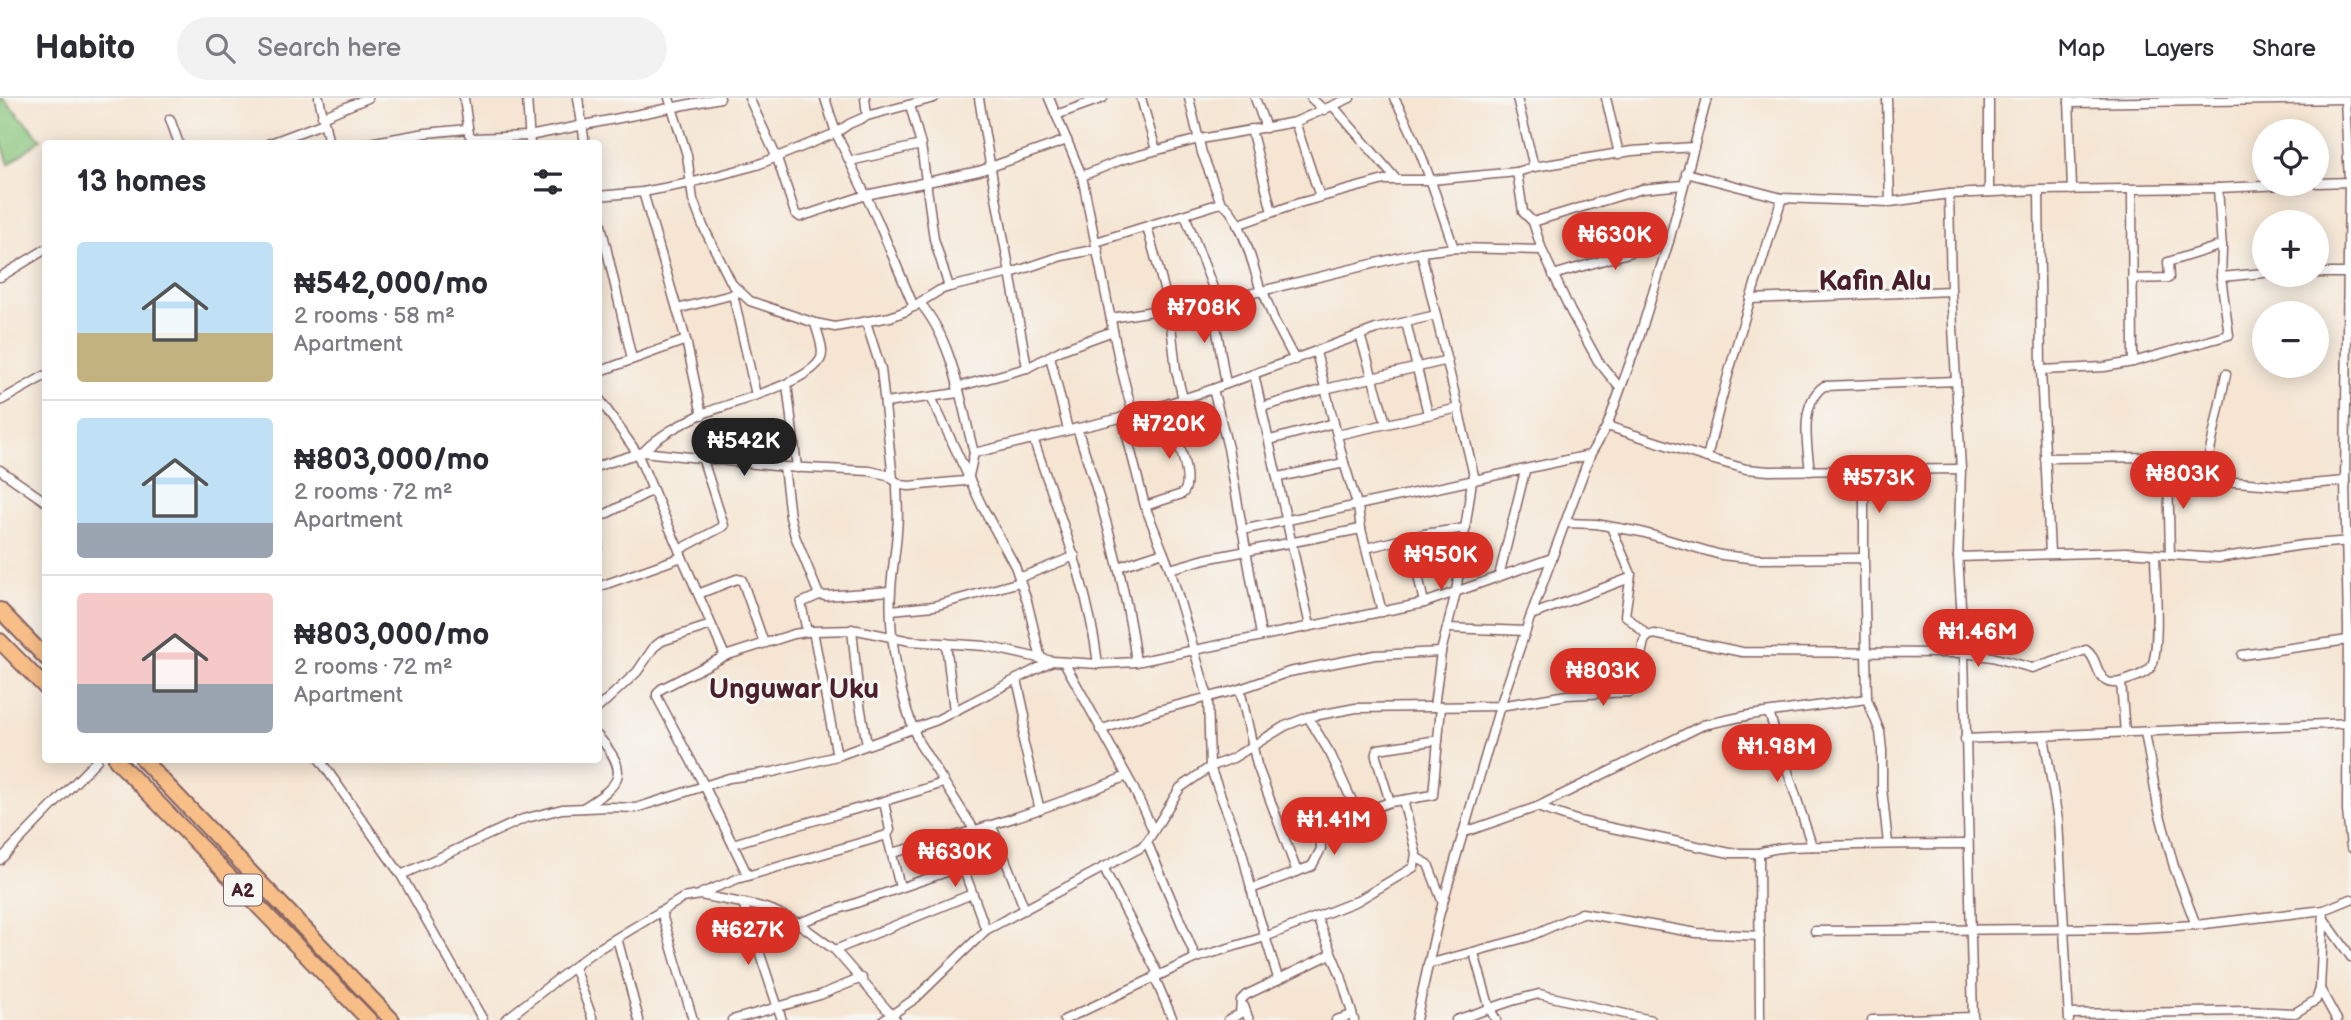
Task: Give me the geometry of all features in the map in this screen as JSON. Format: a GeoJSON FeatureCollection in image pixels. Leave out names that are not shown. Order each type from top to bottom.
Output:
{"type":"FeatureCollection","features":[{"type":"Feature","properties":{"kind":"highway"},"geometry":{"type":"LineString","coordinates":[[0,610],[42,654]]}},
{"type":"Feature","properties":{"kind":"highway"},"geometry":{"type":"LineString","coordinates":[[0,641],[42,684]]}},
{"type":"Feature","properties":{"kind":"highway","name":"A2"},"geometry":{"type":"LineString","coordinates":[[119,763],[369,1020]]}},
{"type":"Feature","properties":{"kind":"highway","name":"A2"},"geometry":{"type":"LineString","coordinates":[[146,763],[392,1020]]}},
{"type":"Feature","properties":{"kind":"street"},"geometry":{"type":"LineString","coordinates":[[319,98],[328,140]]}},
{"type":"Feature","properties":{"kind":"street"},"geometry":{"type":"LineString","coordinates":[[277,140],[368,98]]}},
{"type":"Feature","properties":{"kind":"street"},"geometry":{"type":"LineString","coordinates":[[464,98],[469,134],[472,138],[529,140],[720,98]]}},
{"type":"Feature","properties":{"kind":"street"},"geometry":{"type":"LineString","coordinates":[[527,98],[529,140]]}},
{"type":"Feature","properties":{"kind":"street"},"geometry":{"type":"LineString","coordinates":[[578,98],[584,140]]}},
{"type":"Feature","properties":{"kind":"street"},"geometry":{"type":"LineString","coordinates":[[669,98],[687,155],[693,200],[736,293],[756,395]]}},
{"type":"Feature","properties":{"kind":"street"},"geometry":{"type":"LineString","coordinates":[[749,98],[777,158],[796,216],[800,217],[866,195],[979,171],[1067,140]]}},
{"type":"Feature","properties":{"kind":"street"},"geometry":{"type":"LineString","coordinates":[[640,452],[783,467],[870,471],[909,486],[961,483],[968,476],[974,453],[947,347],[929,313],[917,305],[836,133],[825,98]]}},
{"type":"Feature","properties":{"kind":"street"},"geometry":{"type":"LineString","coordinates":[[865,98],[867,116]]}},
{"type":"Feature","properties":{"kind":"street"},"geometry":{"type":"LineString","coordinates":[[602,196],[643,192],[690,183],[777,158],[836,133],[867,116],[934,98]]}},
{"type":"Feature","properties":{"kind":"street"},"geometry":{"type":"LineString","coordinates":[[979,98],[1027,368]]}},
{"type":"Feature","properties":{"kind":"street"},"geometry":{"type":"LineString","coordinates":[[1049,98],[1082,176],[1133,415]]}},
{"type":"Feature","properties":{"kind":"street"},"geometry":{"type":"LineString","coordinates":[[1056,115],[1103,98]]}},
{"type":"Feature","properties":{"kind":"street"},"geometry":{"type":"LineString","coordinates":[[1141,98],[1156,150]]}},
{"type":"Feature","properties":{"kind":"street"},"geometry":{"type":"LineString","coordinates":[[1189,98],[1202,153],[1221,203],[1227,206],[1237,225],[1274,320],[1295,360]]}},
{"type":"Feature","properties":{"kind":"street"},"geometry":{"type":"LineString","coordinates":[[1255,98],[1266,128]]}},
{"type":"Feature","properties":{"kind":"street"},"geometry":{"type":"LineString","coordinates":[[1311,98],[1324,110]]}},
{"type":"Feature","properties":{"kind":"street"},"geometry":{"type":"LineString","coordinates":[[1082,176],[1121,160],[1199,139],[1295,122],[1350,98]]}},
{"type":"Feature","properties":{"kind":"street"},"geometry":{"type":"LineString","coordinates":[[1394,98],[1407,120],[1454,248]]}},
{"type":"Feature","properties":{"kind":"street"},"geometry":{"type":"LineString","coordinates":[[1517,98],[1534,167]]}},
{"type":"Feature","properties":{"kind":"street"},"geometry":{"type":"LineString","coordinates":[[1606,98],[1619,154]]}},
{"type":"Feature","properties":{"kind":"street"},"geometry":{"type":"LineString","coordinates":[[1416,1020],[1443,903],[1500,706],[1590,455],[1606,426],[1639,338],[1707,98]]}},
{"type":"Feature","properties":{"kind":"street"},"geometry":{"type":"LineString","coordinates":[[1887,98],[1890,202]]}},
{"type":"Feature","properties":{"kind":"street"},"geometry":{"type":"LineString","coordinates":[[1989,98],[1989,192]]}},
{"type":"Feature","properties":{"kind":"street"},"geometry":{"type":"LineString","coordinates":[[2072,190],[2069,101],[2345,99],[2350,182],[2345,481],[2348,542],[2347,811],[2351,847]]}},
{"type":"Feature","properties":{"kind":"street"},"geometry":{"type":"LineString","coordinates":[[913,102],[933,239],[949,287]]}},
{"type":"Feature","properties":{"kind":"street"},"geometry":{"type":"LineString","coordinates":[[1333,106],[1396,179]]}},
{"type":"Feature","properties":{"kind":"street"},"geometry":{"type":"LineString","coordinates":[[170,119],[178,140]]}},
{"type":"Feature","properties":{"kind":"street"},"geometry":{"type":"LineString","coordinates":[[1295,122],[1320,198]]}},
{"type":"Feature","properties":{"kind":"street"},"geometry":{"type":"LineString","coordinates":[[408,139],[468,128]]}},
{"type":"Feature","properties":{"kind":"street"},"geometry":{"type":"LineString","coordinates":[[1251,129],[1272,212]]}},
{"type":"Feature","properties":{"kind":"street"},"geometry":{"type":"LineString","coordinates":[[850,161],[921,145]]}},
{"type":"Feature","properties":{"kind":"street"},"geometry":{"type":"LineString","coordinates":[[1237,225],[1320,198],[1396,179],[1431,180],[1517,172],[1644,150],[1693,147]]}},
{"type":"Feature","properties":{"kind":"street"},"geometry":{"type":"LineString","coordinates":[[1517,172],[1523,212],[1533,222],[1553,275],[1582,335],[1598,361],[1620,388]]}},
{"type":"Feature","properties":{"kind":"street"},"geometry":{"type":"LineString","coordinates":[[1686,173],[1782,198],[1890,202],[1989,192],[2252,186]]}},
{"type":"Feature","properties":{"kind":"street"},"geometry":{"type":"LineString","coordinates":[[2329,183],[2350,182]]}},
{"type":"Feature","properties":{"kind":"street"},"geometry":{"type":"LineString","coordinates":[[1533,222],[1642,189],[1683,185]]}},
{"type":"Feature","properties":{"kind":"street"},"geometry":{"type":"LineString","coordinates":[[2041,370],[2104,367],[2133,362],[2230,335],[2221,277],[2218,188]]}},
{"type":"Feature","properties":{"kind":"street"},"geometry":{"type":"LineString","coordinates":[[2039,190],[2041,370],[2050,553]]}},
{"type":"Feature","properties":{"kind":"street"},"geometry":{"type":"LineString","coordinates":[[2132,190],[2133,362]]}},
{"type":"Feature","properties":{"kind":"street"},"geometry":{"type":"LineString","coordinates":[[643,192],[686,340],[702,415]]}},
{"type":"Feature","properties":{"kind":"street"},"geometry":{"type":"LineString","coordinates":[[1872,1020],[1973,1019],[1964,653],[1958,557],[1961,469],[1951,291],[1950,194]]}},
{"type":"Feature","properties":{"kind":"street"},"geometry":{"type":"LineString","coordinates":[[1707,458],[1750,299],[1782,198]]}},
{"type":"Feature","properties":{"kind":"street"},"geometry":{"type":"LineString","coordinates":[[677,309],[736,293],[774,310],[815,323],[835,327],[866,322],[890,317],[917,305],[940,290],[1011,273],[1221,203]]}},
{"type":"Feature","properties":{"kind":"street"},"geometry":{"type":"LineString","coordinates":[[1185,215],[1215,301],[1226,384]]}},
{"type":"Feature","properties":{"kind":"street"},"geometry":{"type":"LineString","coordinates":[[1147,227],[1169,307],[1176,370],[1183,398]]}},
{"type":"Feature","properties":{"kind":"street"},"geometry":{"type":"LineString","coordinates":[[602,229],[632,359]]}},
{"type":"Feature","properties":{"kind":"street"},"geometry":{"type":"LineString","coordinates":[[1553,275],[1668,241]]}},
{"type":"Feature","properties":{"kind":"street"},"geometry":{"type":"LineString","coordinates":[[2132,279],[2169,278],[2168,262],[2222,245]]}},
{"type":"Feature","properties":{"kind":"street"},"geometry":{"type":"LineString","coordinates":[[1111,318],[1262,292],[1421,252],[1454,248],[1542,250]]}},
{"type":"Feature","properties":{"kind":"street"},"geometry":{"type":"LineString","coordinates":[[0,277],[42,251]]}},
{"type":"Feature","properties":{"kind":"street"},"geometry":{"type":"LineString","coordinates":[[1251,889],[1312,866],[1321,849],[1320,828],[1390,802],[1433,795],[1441,652],[1456,592],[1473,480],[1459,408],[1421,252]]}},
{"type":"Feature","properties":{"kind":"street"},"geometry":{"type":"LineString","coordinates":[[2329,274],[2350,273]]}},
{"type":"Feature","properties":{"kind":"street"},"geometry":{"type":"LineString","coordinates":[[2221,277],[2252,274]]}},
{"type":"Feature","properties":{"kind":"street"},"geometry":{"type":"LineString","coordinates":[[1750,299],[1951,291]]}},
{"type":"Feature","properties":{"kind":"street"},"geometry":{"type":"LineString","coordinates":[[974,453],[1133,415],[1360,335],[1436,315]]}},
{"type":"Feature","properties":{"kind":"street"},"geometry":{"type":"LineString","coordinates":[[866,322],[881,369],[895,481],[898,527],[890,591],[893,637],[902,691],[912,727],[943,783],[975,831]]}},
{"type":"Feature","properties":{"kind":"street"},"geometry":{"type":"LineString","coordinates":[[1406,322],[1428,414]]}},
{"type":"Feature","properties":{"kind":"street"},"geometry":{"type":"LineString","coordinates":[[602,465],[640,452],[659,437],[702,415],[787,384],[821,359],[815,323]]}},
{"type":"Feature","properties":{"kind":"street"},"geometry":{"type":"LineString","coordinates":[[885,403],[931,397],[958,390],[1027,368],[1114,331]]}},
{"type":"Feature","properties":{"kind":"street"},"geometry":{"type":"LineString","coordinates":[[1360,335],[1386,423]]}},
{"type":"Feature","properties":{"kind":"street"},"geometry":{"type":"LineString","coordinates":[[602,370],[686,340]]}},
{"type":"Feature","properties":{"kind":"street"},"geometry":{"type":"LineString","coordinates":[[1316,352],[1358,507],[1382,612]]}},
{"type":"Feature","properties":{"kind":"street"},"geometry":{"type":"LineString","coordinates":[[1050,356],[1073,429],[1104,511],[1136,662]]}},
{"type":"Feature","properties":{"kind":"street"},"geometry":{"type":"LineString","coordinates":[[1262,407],[1448,360]]}},
{"type":"Feature","properties":{"kind":"street"},"geometry":{"type":"LineString","coordinates":[[1254,374],[1310,625]]}},
{"type":"Feature","properties":{"kind":"street"},"geometry":{"type":"LineString","coordinates":[[2204,480],[2226,374]]}},
{"type":"Feature","properties":{"kind":"street"},"geometry":{"type":"LineString","coordinates":[[0,401],[42,377]]}},
{"type":"Feature","properties":{"kind":"street"},"geometry":{"type":"LineString","coordinates":[[1810,471],[1808,415],[1815,395],[1824,386],[1956,381]]}},
{"type":"Feature","properties":{"kind":"street"},"geometry":{"type":"LineString","coordinates":[[787,384],[797,468]]}},
{"type":"Feature","properties":{"kind":"street"},"geometry":{"type":"LineString","coordinates":[[1213,389],[1228,448],[1261,635]]}},
{"type":"Feature","properties":{"kind":"street"},"geometry":{"type":"LineString","coordinates":[[931,397],[982,506],[1015,566],[1041,659]]}},
{"type":"Feature","properties":{"kind":"street"},"geometry":{"type":"LineString","coordinates":[[602,402],[640,452],[653,490],[725,656]]}},
{"type":"Feature","properties":{"kind":"street"},"geometry":{"type":"LineString","coordinates":[[1145,506],[1182,494],[1187,486],[1183,459],[1165,405]]}},
{"type":"Feature","properties":{"kind":"street"},"geometry":{"type":"LineString","coordinates":[[1337,435],[1459,408]]}},
{"type":"Feature","properties":{"kind":"street"},"geometry":{"type":"LineString","coordinates":[[1122,417],[1145,506],[1170,569],[1208,697],[1210,767],[1242,852],[1278,978]]}},
{"type":"Feature","properties":{"kind":"street"},"geometry":{"type":"LineString","coordinates":[[1270,440],[1334,423]]}},
{"type":"Feature","properties":{"kind":"street"},"geometry":{"type":"LineString","coordinates":[[1606,426],[1746,470],[1864,472],[1961,469]]}},
{"type":"Feature","properties":{"kind":"street"},"geometry":{"type":"LineString","coordinates":[[1033,439],[1075,556],[1093,627],[1098,664]]}},
{"type":"Feature","properties":{"kind":"street"},"geometry":{"type":"LineString","coordinates":[[1242,530],[1590,455]]}},
{"type":"Feature","properties":{"kind":"street"},"geometry":{"type":"LineString","coordinates":[[2045,458],[2159,456],[2165,459],[2168,468],[2170,555]]}},
{"type":"Feature","properties":{"kind":"street"},"geometry":{"type":"LineString","coordinates":[[602,585],[680,553],[724,526],[703,460]]}},
{"type":"Feature","properties":{"kind":"street"},"geometry":{"type":"LineString","coordinates":[[1279,477],[1344,463]]}},
{"type":"Feature","properties":{"kind":"street"},"geometry":{"type":"LineString","coordinates":[[783,467],[795,537],[819,594]]}},
{"type":"Feature","properties":{"kind":"street"},"geometry":{"type":"LineString","coordinates":[[2168,468],[2175,476],[2204,480],[2288,486],[2345,481]]}},
{"type":"Feature","properties":{"kind":"street"},"geometry":{"type":"LineString","coordinates":[[0,470],[42,499]]}},
{"type":"Feature","properties":{"kind":"street"},"geometry":{"type":"LineString","coordinates":[[1499,576],[1525,471]]}},
{"type":"Feature","properties":{"kind":"street"},"geometry":{"type":"LineString","coordinates":[[1864,472],[1867,699],[1880,732],[1888,844]]}},
{"type":"Feature","properties":{"kind":"street"},"geometry":{"type":"LineString","coordinates":[[602,516],[653,490]]}},
{"type":"Feature","properties":{"kind":"street"},"geometry":{"type":"LineString","coordinates":[[1565,523],[1641,532],[1721,555],[1758,559],[1864,558]]}},
{"type":"Feature","properties":{"kind":"street"},"geometry":{"type":"LineString","coordinates":[[1611,527],[1629,569],[1625,615],[1648,636]]}},
{"type":"Feature","properties":{"kind":"street"},"geometry":{"type":"LineString","coordinates":[[1170,569],[1245,550],[1361,528]]}},
{"type":"Feature","properties":{"kind":"street"},"geometry":{"type":"LineString","coordinates":[[1366,548],[1466,528]]}},
{"type":"Feature","properties":{"kind":"street"},"geometry":{"type":"LineString","coordinates":[[1410,538],[1424,603]]}},
{"type":"Feature","properties":{"kind":"street"},"geometry":{"type":"LineString","coordinates":[[1958,557],[2126,552],[2218,558],[2303,545],[2348,542]]}},
{"type":"Feature","properties":{"kind":"street"},"geometry":{"type":"LineString","coordinates":[[1118,567],[1163,552]]}},
{"type":"Feature","properties":{"kind":"street"},"geometry":{"type":"LineString","coordinates":[[700,895],[772,910],[798,923],[835,950],[862,978],[890,1018],[916,998],[986,930],[1140,848],[1147,842],[1180,788],[1210,767],[1252,748],[1285,726],[1308,717],[1356,708],[1500,706],[1567,695],[1630,692],[1635,685],[1644,641],[1654,634],[1742,652],[1964,653],[1992,656],[2032,668],[2086,650],[2094,657],[2104,680],[2121,682],[2148,671],[2153,665],[2156,628],[2155,554]]}},
{"type":"Feature","properties":{"kind":"street"},"geometry":{"type":"LineString","coordinates":[[891,610],[934,606],[1019,580],[1075,556]]}},
{"type":"Feature","properties":{"kind":"street"},"geometry":{"type":"LineString","coordinates":[[748,876],[657,694],[661,689],[725,656],[810,631],[852,629],[910,641],[985,646],[1052,661],[1098,664],[1136,662],[1424,603],[1552,558]]}},
{"type":"Feature","properties":{"kind":"street"},"geometry":{"type":"LineString","coordinates":[[1531,615],[1630,578]]}},
{"type":"Feature","properties":{"kind":"street"},"geometry":{"type":"LineString","coordinates":[[698,594],[737,579],[742,580],[764,643]]}},
{"type":"Feature","properties":{"kind":"street"},"geometry":{"type":"LineString","coordinates":[[837,756],[810,631],[801,603],[819,594],[826,596],[890,591]]}},
{"type":"Feature","properties":{"kind":"street"},"geometry":{"type":"LineString","coordinates":[[602,704],[637,672],[654,647],[662,641],[711,625]]}},
{"type":"Feature","properties":{"kind":"street"},"geometry":{"type":"LineString","coordinates":[[1447,628],[1526,631]]}},
{"type":"Feature","properties":{"kind":"street"},"geometry":{"type":"LineString","coordinates":[[852,629],[867,745]]}},
{"type":"Feature","properties":{"kind":"street"},"geometry":{"type":"LineString","coordinates":[[2242,654],[2348,640]]}},
{"type":"Feature","properties":{"kind":"street"},"geometry":{"type":"LineString","coordinates":[[946,643],[954,711]]}},
{"type":"Feature","properties":{"kind":"street"},"geometry":{"type":"LineString","coordinates":[[1100,730],[1289,672],[1375,655],[1441,652]]}},
{"type":"Feature","properties":{"kind":"street"},"geometry":{"type":"LineString","coordinates":[[401,876],[523,819],[562,809],[636,808],[729,778],[805,766],[837,756],[937,720],[1052,661]]}},
{"type":"Feature","properties":{"kind":"street"},"geometry":{"type":"LineString","coordinates":[[1063,662],[1127,776],[1153,831]]}},
{"type":"Feature","properties":{"kind":"street"},"geometry":{"type":"LineString","coordinates":[[1017,679],[1025,716],[1023,740],[1040,810]]}},
{"type":"Feature","properties":{"kind":"street"},"geometry":{"type":"LineString","coordinates":[[2121,682],[2125,733]]}},
{"type":"Feature","properties":{"kind":"street"},"geometry":{"type":"LineString","coordinates":[[1240,689],[1252,748],[1297,872]]}},
{"type":"Feature","properties":{"kind":"street"},"geometry":{"type":"LineString","coordinates":[[1465,832],[1537,807],[1703,725],[1726,719],[1867,699]]}},
{"type":"Feature","properties":{"kind":"street"},"geometry":{"type":"LineString","coordinates":[[1769,713],[1812,846]]}},
{"type":"Feature","properties":{"kind":"street"},"geometry":{"type":"LineString","coordinates":[[1308,717],[1331,755],[1358,814]]}},
{"type":"Feature","properties":{"kind":"street"},"geometry":{"type":"LineString","coordinates":[[1965,739],[2349,723]]}},
{"type":"Feature","properties":{"kind":"street"},"geometry":{"type":"LineString","coordinates":[[2145,732],[2158,807],[2174,867],[2196,925]]}},
{"type":"Feature","properties":{"kind":"street"},"geometry":{"type":"LineString","coordinates":[[2043,736],[2058,820],[2069,1017],[2247,1011],[2295,1013],[2316,1000],[2320,989],[2324,914]]}},
{"type":"Feature","properties":{"kind":"street"},"geometry":{"type":"LineString","coordinates":[[582,808],[606,794],[618,777],[619,768],[602,740]]}},
{"type":"Feature","properties":{"kind":"street"},"geometry":{"type":"LineString","coordinates":[[1390,802],[1376,757],[1378,750],[1438,740]]}},
{"type":"Feature","properties":{"kind":"street"},"geometry":{"type":"LineString","coordinates":[[0,860],[94,763]]}},
{"type":"Feature","properties":{"kind":"street"},"geometry":{"type":"LineString","coordinates":[[322,763],[401,876],[483,1020]]}},
{"type":"Feature","properties":{"kind":"street"},"geometry":{"type":"LineString","coordinates":[[892,853],[992,826],[1127,776]]}},
{"type":"Feature","properties":{"kind":"street"},"geometry":{"type":"LineString","coordinates":[[733,844],[943,783]]}},
{"type":"Feature","properties":{"kind":"street"},"geometry":{"type":"LineString","coordinates":[[1064,1020],[1196,958],[1265,937],[1357,901],[1414,867],[1417,858],[1403,800]]}},
{"type":"Feature","properties":{"kind":"street"},"geometry":{"type":"LineString","coordinates":[[505,1020],[574,967],[682,898],[700,895],[748,876],[887,835],[890,830],[884,802]]}},
{"type":"Feature","properties":{"kind":"street"},"geometry":{"type":"LineString","coordinates":[[1537,807],[1579,821],[1738,853],[1812,846],[1968,844]]}},
{"type":"Feature","properties":{"kind":"street"},"geometry":{"type":"LineString","coordinates":[[992,826],[1025,910]]}},
{"type":"Feature","properties":{"kind":"street"},"geometry":{"type":"LineString","coordinates":[[887,835],[900,887]]}},
{"type":"Feature","properties":{"kind":"street"},"geometry":{"type":"LineString","coordinates":[[952,838],[986,930]]}},
{"type":"Feature","properties":{"kind":"street"},"geometry":{"type":"LineString","coordinates":[[1147,842],[1196,958]]}},
{"type":"Feature","properties":{"kind":"street"},"geometry":{"type":"LineString","coordinates":[[1759,853],[1760,1020]]}},
{"type":"Feature","properties":{"kind":"street"},"geometry":{"type":"LineString","coordinates":[[1417,858],[1428,864],[1443,903]]}},
{"type":"Feature","properties":{"kind":"street"},"geometry":{"type":"LineString","coordinates":[[798,923],[961,867]]}},
{"type":"Feature","properties":{"kind":"street"},"geometry":{"type":"LineString","coordinates":[[1103,867],[1156,975],[1173,1020]]}},
{"type":"Feature","properties":{"kind":"street"},"geometry":{"type":"LineString","coordinates":[[835,950],[972,894]]}},
{"type":"Feature","properties":{"kind":"street"},"geometry":{"type":"LineString","coordinates":[[1815,931],[2196,925],[2324,914],[2351,899]]}},
{"type":"Feature","properties":{"kind":"street"},"geometry":{"type":"LineString","coordinates":[[743,903],[782,1020]]}},
{"type":"Feature","properties":{"kind":"street"},"geometry":{"type":"LineString","coordinates":[[661,911],[693,1020]]}},
{"type":"Feature","properties":{"kind":"street"},"geometry":{"type":"LineString","coordinates":[[1428,964],[1528,937],[1582,913],[1697,933],[1760,936]]}},
{"type":"Feature","properties":{"kind":"street"},"geometry":{"type":"LineString","coordinates":[[2324,914],[2351,957]]}},
{"type":"Feature","properties":{"kind":"street"},"geometry":{"type":"LineString","coordinates":[[1317,918],[1341,976],[1353,1017],[1336,1020]]}},
{"type":"Feature","properties":{"kind":"street"},"geometry":{"type":"LineString","coordinates":[[617,938],[639,1020]]}},
{"type":"Feature","properties":{"kind":"street"},"geometry":{"type":"LineString","coordinates":[[1474,953],[1490,1009],[1496,1020]]}},
{"type":"Feature","properties":{"kind":"street"},"geometry":{"type":"LineString","coordinates":[[1228,1020],[1240,1014],[1241,1000],[1246,995],[1331,954]]}},
{"type":"Feature","properties":{"kind":"street"},"geometry":{"type":"LineString","coordinates":[[574,967],[593,1020]]}},
{"type":"Feature","properties":{"kind":"street"},"geometry":{"type":"LineString","coordinates":[[732,1020],[820,995],[862,978]]}},
{"type":"Feature","properties":{"kind":"street"},"geometry":{"type":"LineString","coordinates":[[2320,989],[2337,1020]]}},
{"type":"Feature","properties":{"kind":"street"},"geometry":{"type":"LineString","coordinates":[[1456,1020],[1539,994],[1651,1020]]}},
{"type":"Feature","properties":{"kind":"street"},"geometry":{"type":"LineString","coordinates":[[1241,1000],[1249,1020]]}},
{"type":"Feature","properties":{"kind":"green space"},"geometry":{"type":"Polygon","coordinates":[[[0,98],[3,98],[41,139],[9,164],[0,137],[0,98]]]}},
{"type":"Feature","properties":{"kind":"district","name":"Kafin Alu"},"geometry":{"type":"Point","coordinates":[1875,280]}},
{"type":"Feature","properties":{"kind":"district","name":"Unguwar Uku"},"geometry":{"type":"Point","coordinates":[794,688]}}]}
